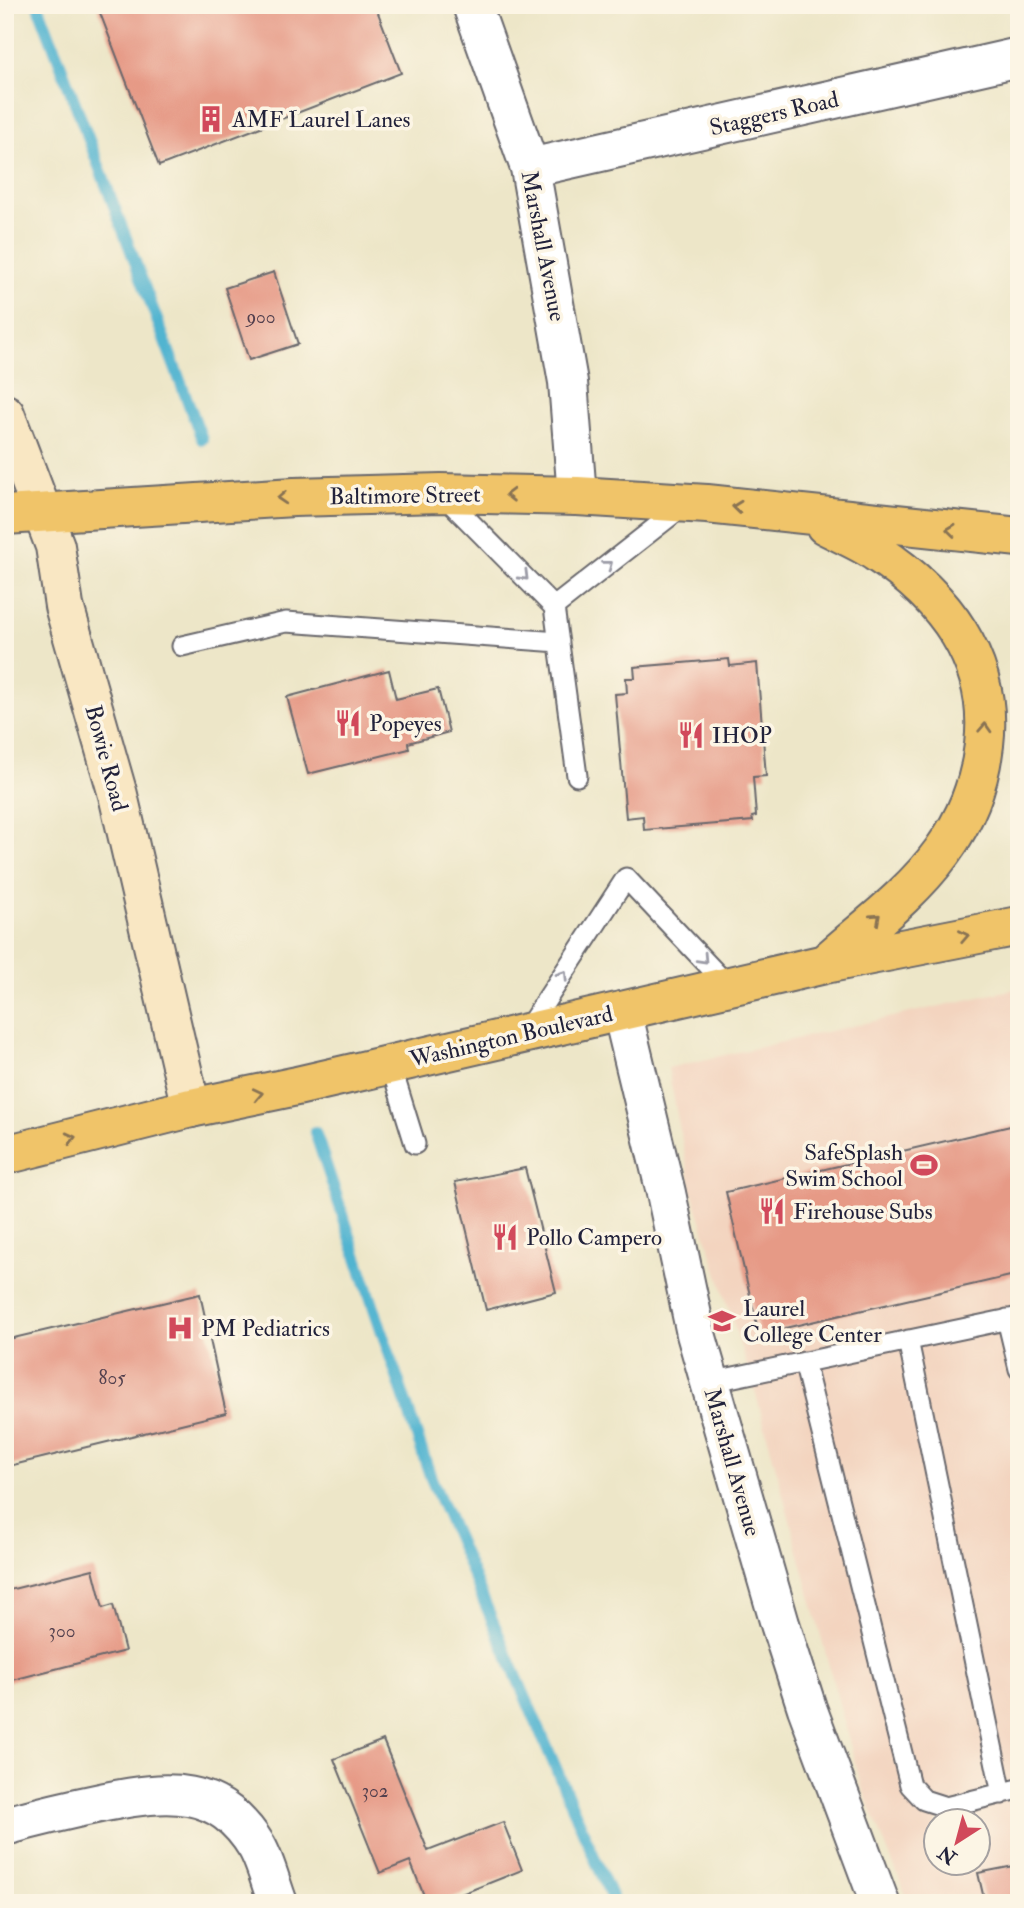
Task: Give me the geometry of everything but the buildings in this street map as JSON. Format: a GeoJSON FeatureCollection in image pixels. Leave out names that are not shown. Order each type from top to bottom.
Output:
{"type":"FeatureCollection","features":[{"type":"Feature","properties":{"kind":"main road","name":"Baltimore Street"},"geometry":{"type":"LineString","coordinates":[[24,513],[282,498],[441,494],[577,496],[687,503],[1019,537]]}},
{"type":"Feature","properties":{"kind":"main road"},"geometry":{"type":"LineString","coordinates":[[804,514],[875,551],[900,569],[938,606],[964,639],[976,663],[983,690],[986,725],[980,775],[973,798],[947,844],[916,883],[825,964]]}},
{"type":"Feature","properties":{"kind":"main road","name":"Washington Boulevard"},"geometry":{"type":"LineString","coordinates":[[5,1154],[191,1108],[825,964],[1019,926]]}},
{"type":"Feature","properties":{"kind":"street","name":"Marshall Avenue"},"geometry":{"type":"LineString","coordinates":[[472,5],[530,168],[568,382],[577,496]]}},
{"type":"Feature","properties":{"kind":"street","name":"Staggers Road"},"geometry":{"type":"LineString","coordinates":[[530,168],[1019,57]]}},
{"type":"Feature","properties":{"kind":"street","name":"Bowie Road"},"geometry":{"type":"LineString","coordinates":[[5,414],[24,513],[55,546],[64,607],[118,795],[191,1108]]}},
{"type":"Feature","properties":{"kind":"street","name":"Marshall Avenue"},"geometry":{"type":"LineString","coordinates":[[622,1011],[666,1193],[695,1334],[807,1708],[880,1903]]}},
{"type":"Feature","properties":{"kind":"street"},"geometry":{"type":"LineString","coordinates":[[5,1826],[67,1809],[150,1794],[179,1793],[201,1799],[217,1807],[236,1822],[257,1848],[278,1903]]}},
{"type":"Feature","properties":{"kind":"lane"},"geometry":{"type":"LineString","coordinates":[[441,494],[554,607],[577,776]]}},
{"type":"Feature","properties":{"kind":"lane"},"geometry":{"type":"LineString","coordinates":[[554,607],[687,503]]}},
{"type":"Feature","properties":{"kind":"lane"},"geometry":{"type":"LineString","coordinates":[[182,646],[286,622],[559,642]]}},
{"type":"Feature","properties":{"kind":"lane"},"geometry":{"type":"LineString","coordinates":[[525,1032],[626,878],[729,987]]}},
{"type":"Feature","properties":{"kind":"lane"},"geometry":{"type":"LineString","coordinates":[[390,1063],[415,1144]]}},
{"type":"Feature","properties":{"kind":"lane"},"geometry":{"type":"LineString","coordinates":[[709,1382],[1013,1318],[1019,1368]]}},
{"type":"Feature","properties":{"kind":"lane"},"geometry":{"type":"LineString","coordinates":[[804,1362],[910,1785],[924,1800],[946,1807],[1010,1791],[908,1340]]}},
{"type":"Feature","properties":{"kind":"shaded area"},"geometry":{"type":"Polygon","coordinates":[[[1019,988],[1019,1903],[909,1903],[861,1785],[757,1398],[692,1192],[668,1068],[1019,988]]]}},
{"type":"Feature","properties":{"kind":"waterway"},"geometry":{"type":"LineString","coordinates":[[38,5],[202,439]]}},
{"type":"Feature","properties":{"kind":"waterway"},"geometry":{"type":"LineString","coordinates":[[315,1132],[431,1478],[614,1903]]}},
{"type":"Feature","properties":{"kind":"place","name":"AMF Laurel Lanes"},"geometry":{"type":"Point","coordinates":[211,119]}},
{"type":"Feature","properties":{"kind":"place","name":"Popeyes"},"geometry":{"type":"Point","coordinates":[348,723]}},
{"type":"Feature","properties":{"kind":"place","name":"IHOP"},"geometry":{"type":"Point","coordinates":[691,735]}},
{"type":"Feature","properties":{"kind":"place","name":"SafeSplash Swim School"},"geometry":{"type":"Point","coordinates":[924,1165]}},
{"type":"Feature","properties":{"kind":"place","name":"Firehouse Subs"},"geometry":{"type":"Point","coordinates":[772,1211]}},
{"type":"Feature","properties":{"kind":"place","name":"Pollo Campero"},"geometry":{"type":"Point","coordinates":[505,1237]}},
{"type":"Feature","properties":{"kind":"place","name":"Laurel College Center"},"geometry":{"type":"Point","coordinates":[722,1321]}},
{"type":"Feature","properties":{"kind":"place","name":"PM Pediatrics"},"geometry":{"type":"Point","coordinates":[180,1328]}}]}
